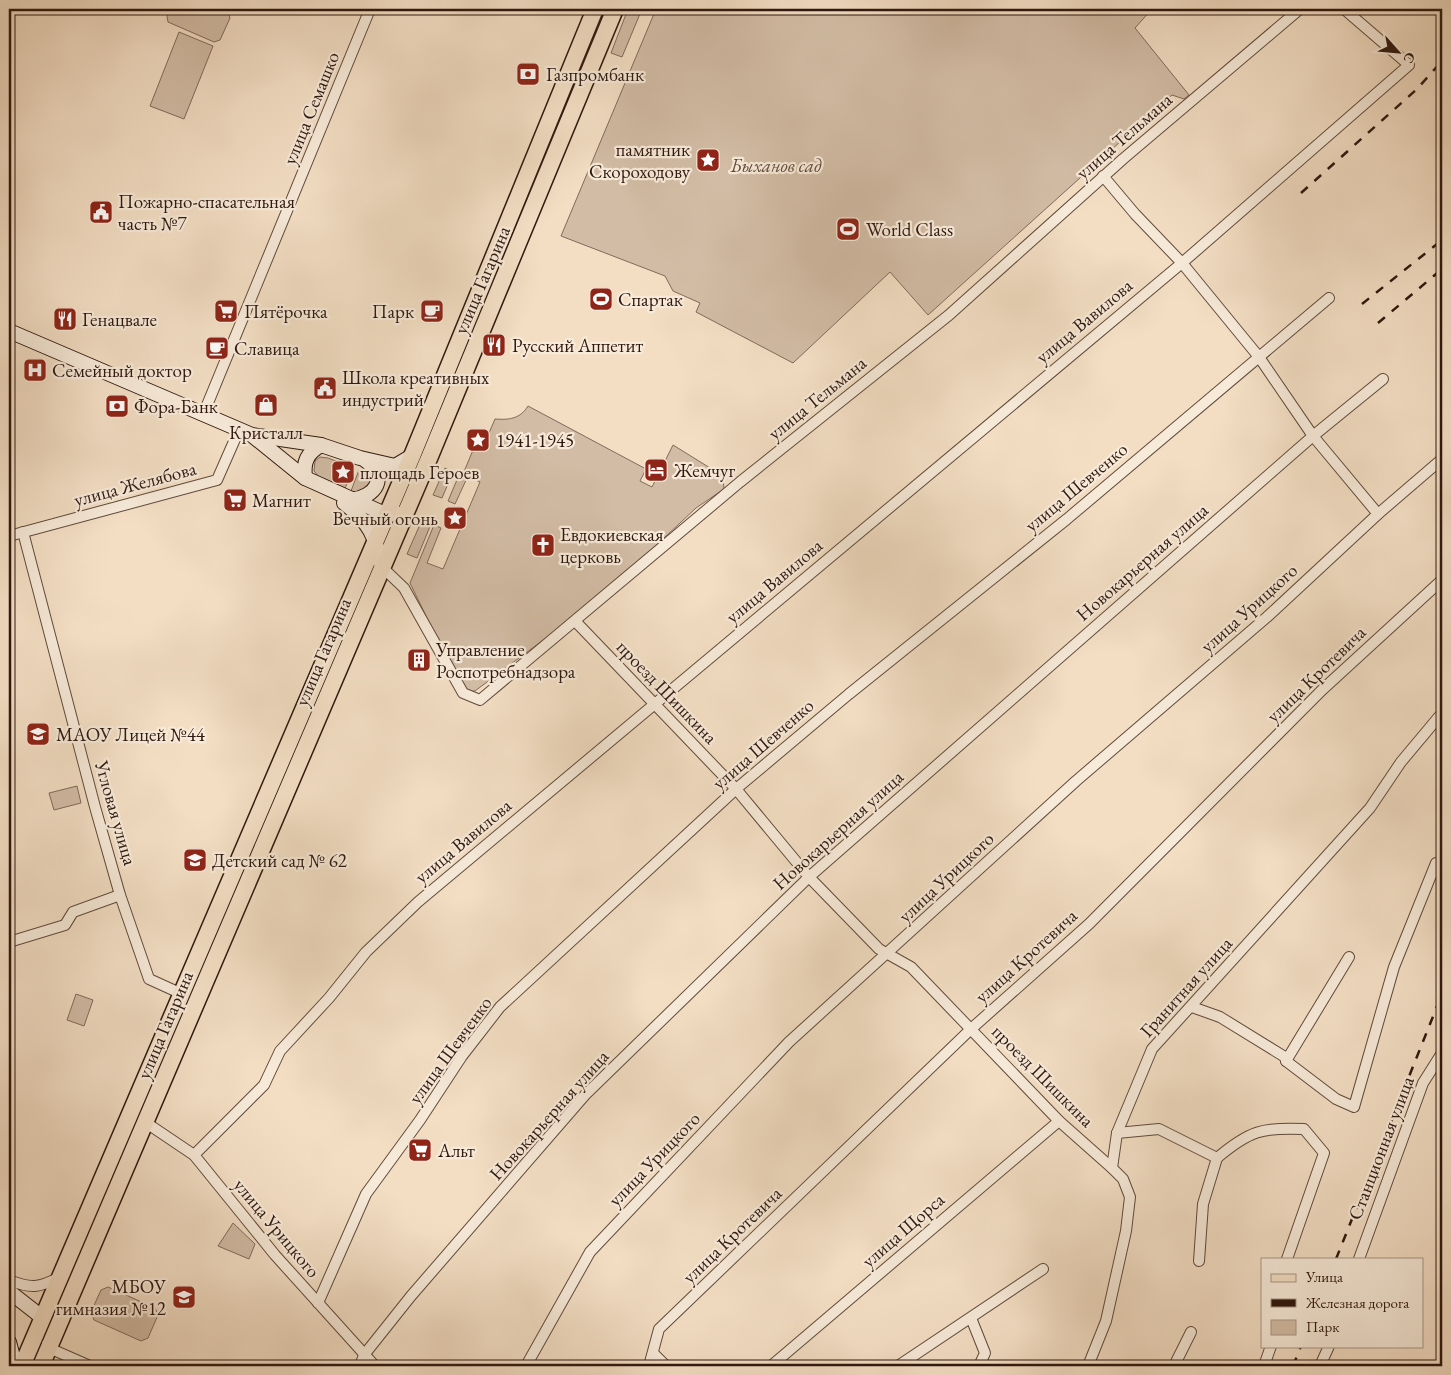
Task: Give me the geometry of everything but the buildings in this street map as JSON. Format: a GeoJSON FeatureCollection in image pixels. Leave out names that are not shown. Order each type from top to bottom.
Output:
{"type":"FeatureCollection","features":[{"type":"Feature","properties":{"kind":"main road","name":"улица Гагарина"},"geometry":{"type":"LineString","coordinates":[[22,1366],[412,456],[595,9]]}},
{"type":"Feature","properties":{"kind":"main road","name":"улица Гагарина"},"geometry":{"type":"LineString","coordinates":[[41,1366],[410,502],[615,9]]}},
{"type":"Feature","properties":{"kind":"main road"},"geometry":{"type":"LineString","coordinates":[[9,331],[252,435],[321,445],[365,460],[395,466],[412,456]]}},
{"type":"Feature","properties":{"kind":"main road"},"geometry":{"type":"LineString","coordinates":[[252,435],[305,478],[351,500],[387,515],[399,512],[410,502]]}},
{"type":"Feature","properties":{"kind":"main road"},"geometry":{"type":"LineString","coordinates":[[305,478],[306,458],[312,450],[321,445]]}},
{"type":"Feature","properties":{"kind":"main road"},"geometry":{"type":"LineString","coordinates":[[351,500],[364,498],[375,491],[378,479],[375,467],[365,460]]}},
{"type":"Feature","properties":{"kind":"main road"},"geometry":{"type":"LineString","coordinates":[[323,488],[358,514],[371,528],[382,566]]}},
{"type":"Feature","properties":{"kind":"main road"},"geometry":{"type":"LineString","coordinates":[[133,1107],[137,1116],[145,1122]]}},
{"type":"Feature","properties":{"kind":"main road"},"geometry":{"type":"LineString","coordinates":[[9,1290],[41,1324],[49,1348]]}},
{"type":"Feature","properties":{"kind":"main road"},"geometry":{"type":"LineString","coordinates":[[9,1304],[41,1324]]}},
{"type":"Feature","properties":{"kind":"main road"},"geometry":{"type":"LineString","coordinates":[[41,1324],[65,1310]]}},
{"type":"Feature","properties":{"kind":"main road"},"geometry":{"type":"LineString","coordinates":[[9,1342],[13,1356],[22,1366]]}},
{"type":"Feature","properties":{"kind":"street","name":"улица Семашко"},"geometry":{"type":"LineString","coordinates":[[203,415],[370,9]]}},
{"type":"Feature","properties":{"kind":"street","name":"улица Тельмана"},"geometry":{"type":"LineString","coordinates":[[382,566],[404,588],[463,693],[480,700],[576,622],[740,482],[949,315],[1103,176],[1300,9]]}},
{"type":"Feature","properties":{"kind":"street","name":"улица Вавилова"},"geometry":{"type":"LineString","coordinates":[[194,1155],[264,1085],[280,1051],[329,998],[366,952],[418,902],[1182,262],[1409,65],[1344,9]]}},
{"type":"Feature","properties":{"kind":"street"},"geometry":{"type":"LineString","coordinates":[[1103,176],[1135,214],[1182,262],[1259,357],[1313,436],[1378,514]]}},
{"type":"Feature","properties":{"kind":"street","name":"улица Шевченко"},"geometry":{"type":"LineString","coordinates":[[318,1303],[366,1194],[420,1120],[462,1056],[500,1007],[736,789],[849,694],[1067,518],[1329,298]]}},
{"type":"Feature","properties":{"kind":"street","name":"Новокарьерная улица"},"geometry":{"type":"LineString","coordinates":[[360,1366],[364,1355],[411,1296],[585,1095],[809,877],[1313,436],[1384,379]]}},
{"type":"Feature","properties":{"kind":"street","name":"улица Желябова"},"geometry":{"type":"LineString","coordinates":[[9,536],[217,480],[239,430]]}},
{"type":"Feature","properties":{"kind":"street","name":"улица Урицкого"},"geometry":{"type":"LineString","coordinates":[[526,1366],[590,1252],[789,1042],[1076,781],[1268,617],[1378,514],[1442,459]]}},
{"type":"Feature","properties":{"kind":"street","name":"Угловая улица"},"geometry":{"type":"LineString","coordinates":[[22,532],[120,894],[149,979],[182,994]]}},
{"type":"Feature","properties":{"kind":"street","name":"улица Кротевича"},"geometry":{"type":"LineString","coordinates":[[649,1366],[659,1329],[971,1029],[1088,924],[1322,690],[1442,580]]}},
{"type":"Feature","properties":{"kind":"street","name":"проезд Шишкина"},"geometry":{"type":"LineString","coordinates":[[576,622],[736,789],[809,877],[879,949],[911,967],[1059,1120],[1112,1168]]}},
{"type":"Feature","properties":{"kind":"street","name":"Гранитная улица"},"geometry":{"type":"LineString","coordinates":[[1112,1168],[1117,1133],[1152,1049],[1370,808],[1401,762],[1442,713]]}},
{"type":"Feature","properties":{"kind":"street"},"geometry":{"type":"LineString","coordinates":[[1192,1007],[1220,1017],[1284,1058],[1336,1099],[1354,1107],[1394,967],[1436,863]]}},
{"type":"Feature","properties":{"kind":"street"},"geometry":{"type":"LineString","coordinates":[[9,942],[65,925],[73,912],[120,894]]}},
{"type":"Feature","properties":{"kind":"street"},"geometry":{"type":"LineString","coordinates":[[1286,1061],[1349,957]]}},
{"type":"Feature","properties":{"kind":"street","name":"Станционная улица"},"geometry":{"type":"LineString","coordinates":[[1359,1258],[1423,1083],[1442,1053]]}},
{"type":"Feature","properties":{"kind":"street","name":"улица Щорса"},"geometry":{"type":"LineString","coordinates":[[771,1366],[1059,1120]]}},
{"type":"Feature","properties":{"kind":"street","name":"улица Урицкого"},"geometry":{"type":"LineString","coordinates":[[145,1122],[194,1155],[318,1303],[375,1366]]}},
{"type":"Feature","properties":{"kind":"street"},"geometry":{"type":"LineString","coordinates":[[1199,1261],[1203,1204],[1217,1158],[1240,1139],[1273,1128],[1304,1129],[1324,1153],[1287,1258]]}},
{"type":"Feature","properties":{"kind":"street"},"geometry":{"type":"LineString","coordinates":[[1117,1133],[1159,1129],[1217,1158]]}},
{"type":"Feature","properties":{"kind":"street"},"geometry":{"type":"LineString","coordinates":[[1088,1366],[1106,1321],[1128,1214],[1130,1197],[1123,1179],[1112,1168]]}},
{"type":"Feature","properties":{"kind":"street"},"geometry":{"type":"LineString","coordinates":[[898,1366],[1043,1269]]}},
{"type":"Feature","properties":{"kind":"street"},"geometry":{"type":"LineString","coordinates":[[9,1280],[24,1287],[42,1286],[61,1276]]}},
{"type":"Feature","properties":{"kind":"street"},"geometry":{"type":"LineString","coordinates":[[971,1318],[985,1353],[979,1366]]}},
{"type":"Feature","properties":{"kind":"street"},"geometry":{"type":"LineString","coordinates":[[1174,1366],[1191,1332]]}},
{"type":"Feature","properties":{"kind":"street"},"geometry":{"type":"LineString","coordinates":[[49,1348],[90,1366]]}},
{"type":"Feature","properties":{"kind":"street"},"geometry":{"type":"LineString","coordinates":[[1264,1366],[1270,1348]]}},
{"type":"Feature","properties":{"kind":"street"},"geometry":{"type":"LineString","coordinates":[[1320,1366],[1328,1348]]}},
{"type":"Feature","properties":{"kind":"street"},"geometry":{"type":"LineString","coordinates":[[653,1353],[666,1366]]}},
{"type":"Feature","properties":{"kind":"green space"},"geometry":{"type":"Polygon","coordinates":[[[170,9],[220,9],[228,12],[230,18],[220,40],[214,42],[168,22],[167,16],[170,9]]]}},
{"type":"Feature","properties":{"kind":"green space"},"geometry":{"type":"Polygon","coordinates":[[[628,9],[642,9],[622,57],[611,53],[628,9]]]}},
{"type":"Feature","properties":{"kind":"green space","name":"Быханов сад"},"geometry":{"type":"Polygon","coordinates":[[[656,9],[1152,9],[1135,28],[1189,95],[1184,99],[1172,95],[928,315],[890,272],[793,363],[696,312],[700,303],[673,291],[665,276],[561,236],[656,9]]]}},
{"type":"Feature","properties":{"kind":"green space"},"geometry":{"type":"Polygon","coordinates":[[[179,32],[213,46],[184,119],[150,106],[179,32]]]}},
{"type":"Feature","properties":{"kind":"green space"},"geometry":{"type":"Polygon","coordinates":[[[528,406],[646,469],[640,481],[652,487],[673,445],[723,476],[724,489],[696,508],[602,596],[475,691],[463,692],[410,583],[434,525],[441,528],[427,563],[443,569],[480,482],[463,474],[481,431],[489,433],[495,419],[514,418],[521,414],[528,406]]]}},
{"type":"Feature","properties":{"kind":"green space"},"geometry":{"type":"Polygon","coordinates":[[[320,457],[328,458],[354,468],[345,488],[319,477],[314,471],[315,461],[320,457]]]}},
{"type":"Feature","properties":{"kind":"green space"},"geometry":{"type":"Polygon","coordinates":[[[445,468],[453,472],[442,498],[433,495],[445,468]]]}},
{"type":"Feature","properties":{"kind":"green space"},"geometry":{"type":"Polygon","coordinates":[[[359,470],[373,479],[373,485],[358,493],[351,491],[359,470]]]}},
{"type":"Feature","properties":{"kind":"green space"},"geometry":{"type":"Polygon","coordinates":[[[459,475],[467,478],[455,504],[448,501],[459,475]]]}},
{"type":"Feature","properties":{"kind":"green space"},"geometry":{"type":"Polygon","coordinates":[[[422,520],[431,524],[417,558],[407,554],[422,520]]]}},
{"type":"Feature","properties":{"kind":"green space"},"geometry":{"type":"Polygon","coordinates":[[[77,786],[81,803],[54,810],[49,793],[77,786]]]}},
{"type":"Feature","properties":{"kind":"green space"},"geometry":{"type":"Polygon","coordinates":[[[76,994],[93,1000],[84,1026],[67,1020],[76,994]]]}},
{"type":"Feature","properties":{"kind":"green space"},"geometry":{"type":"Polygon","coordinates":[[[233,1223],[255,1244],[249,1259],[218,1246],[233,1223]]]}},
{"type":"Feature","properties":{"kind":"green space"},"geometry":{"type":"Polygon","coordinates":[[[108,1287],[155,1308],[158,1315],[148,1338],[141,1341],[94,1320],[91,1312],[101,1290],[108,1287]]]}},
{"type":"Feature","properties":{"kind":"railway"},"geometry":{"type":"LineString","coordinates":[[1301,193],[1417,89],[1442,61]]}},
{"type":"Feature","properties":{"kind":"railway"},"geometry":{"type":"LineString","coordinates":[[1362,304],[1442,240]]}},
{"type":"Feature","properties":{"kind":"railway"},"geometry":{"type":"LineString","coordinates":[[1378,323],[1442,269]]}},
{"type":"Feature","properties":{"kind":"railway"},"geometry":{"type":"LineString","coordinates":[[1336,1258],[1442,994]]}},
{"type":"Feature","properties":{"kind":"railway"},"geometry":{"type":"LineString","coordinates":[[1293,1366],[1300,1348]]}},
{"type":"Feature","properties":{"kind":"place","name":"Газпромбанк"},"geometry":{"type":"Point","coordinates":[528,74]}},
{"type":"Feature","properties":{"kind":"place","name":"памятник Скороходову"},"geometry":{"type":"Point","coordinates":[708,160]}},
{"type":"Feature","properties":{"kind":"place","name":"Пожарно-спасательная часть №7"},"geometry":{"type":"Point","coordinates":[101,212]}},
{"type":"Feature","properties":{"kind":"place","name":"World Class"},"geometry":{"type":"Point","coordinates":[848,229]}},
{"type":"Feature","properties":{"kind":"place","name":"Спартак"},"geometry":{"type":"Point","coordinates":[601,299]}},
{"type":"Feature","properties":{"kind":"place","name":"Пятёрочка"},"geometry":{"type":"Point","coordinates":[226,311]}},
{"type":"Feature","properties":{"kind":"place","name":"Парк"},"geometry":{"type":"Point","coordinates":[432,311]}},
{"type":"Feature","properties":{"kind":"place","name":"Генацвале"},"geometry":{"type":"Point","coordinates":[65,319]}},
{"type":"Feature","properties":{"kind":"place","name":"Русский Аппетит"},"geometry":{"type":"Point","coordinates":[494,345]}},
{"type":"Feature","properties":{"kind":"place","name":"Славица"},"geometry":{"type":"Point","coordinates":[217,348]}},
{"type":"Feature","properties":{"kind":"place","name":"Семейный доктор"},"geometry":{"type":"Point","coordinates":[35,370]}},
{"type":"Feature","properties":{"kind":"place","name":"Школа креативных индустрий"},"geometry":{"type":"Point","coordinates":[325,388]}},
{"type":"Feature","properties":{"kind":"place","name":"Кристалл"},"geometry":{"type":"Point","coordinates":[266,405]}},
{"type":"Feature","properties":{"kind":"place","name":"Фора-Банк"},"geometry":{"type":"Point","coordinates":[117,406]}},
{"type":"Feature","properties":{"kind":"place","name":"1941-1945"},"geometry":{"type":"Point","coordinates":[478,440]}},
{"type":"Feature","properties":{"kind":"place","name":"Жемчуг"},"geometry":{"type":"Point","coordinates":[656,470]}},
{"type":"Feature","properties":{"kind":"place","name":"площадь Героев"},"geometry":{"type":"Point","coordinates":[343,472]}},
{"type":"Feature","properties":{"kind":"place","name":"Магнит"},"geometry":{"type":"Point","coordinates":[235,500]}},
{"type":"Feature","properties":{"kind":"place","name":"Вечный огонь"},"geometry":{"type":"Point","coordinates":[455,518]}},
{"type":"Feature","properties":{"kind":"place","name":"Евдокиевская церковь"},"geometry":{"type":"Point","coordinates":[543,545]}},
{"type":"Feature","properties":{"kind":"place","name":"Управление Роспотребнадзора"},"geometry":{"type":"Point","coordinates":[419,660]}},
{"type":"Feature","properties":{"kind":"place","name":"МАОУ Лицей №44"},"geometry":{"type":"Point","coordinates":[38,734]}},
{"type":"Feature","properties":{"kind":"place","name":"Детский сад № 62"},"geometry":{"type":"Point","coordinates":[195,860]}},
{"type":"Feature","properties":{"kind":"place","name":"Альт"},"geometry":{"type":"Point","coordinates":[420,1150]}},
{"type":"Feature","properties":{"kind":"place","name":"МБОУ гимназия №12"},"geometry":{"type":"Point","coordinates":[184,1297]}}]}
